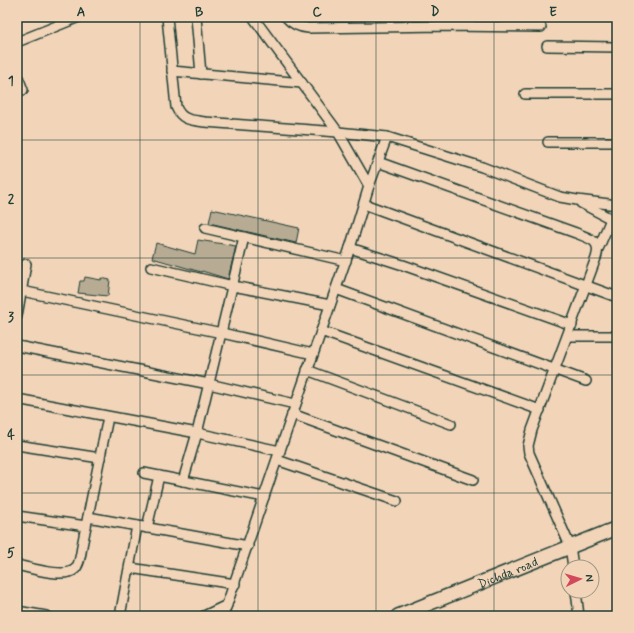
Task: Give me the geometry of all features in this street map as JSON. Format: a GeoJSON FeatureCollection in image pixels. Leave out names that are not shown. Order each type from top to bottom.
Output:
{"type":"FeatureCollection","features":[{"type":"Feature","properties":{"kind":"main road","name":"Dichda road"},"geometry":{"type":"LineString","coordinates":[[398,616],[617,528]]}},
{"type":"Feature","properties":{"kind":"street"},"geometry":{"type":"LineString","coordinates":[[17,42],[79,17]]}},
{"type":"Feature","properties":{"kind":"street"},"geometry":{"type":"LineString","coordinates":[[167,17],[176,107],[179,114],[185,118],[205,122],[387,137],[482,168],[540,191],[560,197],[617,205]]}},
{"type":"Feature","properties":{"kind":"street"},"geometry":{"type":"LineString","coordinates":[[196,17],[201,74]]}},
{"type":"Feature","properties":{"kind":"street"},"geometry":{"type":"LineString","coordinates":[[253,17],[338,132],[369,186]]}},
{"type":"Feature","properties":{"kind":"street"},"geometry":{"type":"LineString","coordinates":[[286,17],[292,23],[308,28],[444,22],[541,27]]}},
{"type":"Feature","properties":{"kind":"street"},"geometry":{"type":"LineString","coordinates":[[346,17],[346,27]]}},
{"type":"Feature","properties":{"kind":"street"},"geometry":{"type":"LineString","coordinates":[[547,46],[617,47]]}},
{"type":"Feature","properties":{"kind":"street"},"geometry":{"type":"LineString","coordinates":[[172,71],[302,83]]}},
{"type":"Feature","properties":{"kind":"street"},"geometry":{"type":"LineString","coordinates":[[17,75],[23,90]]}},
{"type":"Feature","properties":{"kind":"street"},"geometry":{"type":"LineString","coordinates":[[525,94],[617,94]]}},
{"type":"Feature","properties":{"kind":"street"},"geometry":{"type":"LineString","coordinates":[[224,616],[295,404],[346,261],[369,186],[387,137]]}},
{"type":"Feature","properties":{"kind":"street"},"geometry":{"type":"LineString","coordinates":[[548,142],[617,142]]}},
{"type":"Feature","properties":{"kind":"street"},"geometry":{"type":"LineString","coordinates":[[378,162],[582,236],[597,243],[599,247]]}},
{"type":"Feature","properties":{"kind":"street"},"geometry":{"type":"LineString","coordinates":[[572,559],[570,546],[528,446],[529,438],[568,336],[599,247],[614,220],[576,200]]}},
{"type":"Feature","properties":{"kind":"street"},"geometry":{"type":"LineString","coordinates":[[364,204],[617,297]]}},
{"type":"Feature","properties":{"kind":"street"},"geometry":{"type":"LineString","coordinates":[[204,228],[346,261]]}},
{"type":"Feature","properties":{"kind":"street"},"geometry":{"type":"LineString","coordinates":[[183,481],[197,433],[244,238]]}},
{"type":"Feature","properties":{"kind":"street"},"geometry":{"type":"LineString","coordinates":[[350,248],[403,265],[572,325]]}},
{"type":"Feature","properties":{"kind":"street"},"geometry":{"type":"LineString","coordinates":[[17,316],[19,290],[26,264]]}},
{"type":"Feature","properties":{"kind":"street"},"geometry":{"type":"LineString","coordinates":[[150,267],[233,286],[330,305]]}},
{"type":"Feature","properties":{"kind":"street"},"geometry":{"type":"LineString","coordinates":[[336,289],[586,381]]}},
{"type":"Feature","properties":{"kind":"street"},"geometry":{"type":"LineString","coordinates":[[19,290],[313,354]]}},
{"type":"Feature","properties":{"kind":"street"},"geometry":{"type":"LineString","coordinates":[[321,331],[540,410]]}},
{"type":"Feature","properties":{"kind":"street"},"geometry":{"type":"LineString","coordinates":[[568,336],[617,336]]}},
{"type":"Feature","properties":{"kind":"street"},"geometry":{"type":"LineString","coordinates":[[17,346],[209,384],[295,404]]}},
{"type":"Feature","properties":{"kind":"street"},"geometry":{"type":"LineString","coordinates":[[307,370],[451,424]]}},
{"type":"Feature","properties":{"kind":"street"},"geometry":{"type":"LineString","coordinates":[[17,400],[197,433],[278,455],[397,501]]}},
{"type":"Feature","properties":{"kind":"street"},"geometry":{"type":"LineString","coordinates":[[292,414],[473,480]]}},
{"type":"Feature","properties":{"kind":"street"},"geometry":{"type":"LineString","coordinates":[[17,565],[48,572],[70,572],[77,565],[108,417]]}},
{"type":"Feature","properties":{"kind":"street"},"geometry":{"type":"LineString","coordinates":[[17,445],[100,458]]}},
{"type":"Feature","properties":{"kind":"street"},"geometry":{"type":"LineString","coordinates":[[144,473],[264,497]]}},
{"type":"Feature","properties":{"kind":"street"},"geometry":{"type":"LineString","coordinates":[[147,528],[159,476]]}},
{"type":"Feature","properties":{"kind":"street"},"geometry":{"type":"LineString","coordinates":[[17,516],[137,526],[248,546]]}},
{"type":"Feature","properties":{"kind":"street"},"geometry":{"type":"LineString","coordinates":[[120,616],[137,526]]}},
{"type":"Feature","properties":{"kind":"street"},"geometry":{"type":"LineString","coordinates":[[130,568],[235,584]]}},
{"type":"Feature","properties":{"kind":"street"},"geometry":{"type":"LineString","coordinates":[[577,599],[579,616]]}},
{"type":"Feature","properties":{"kind":"street"},"geometry":{"type":"LineString","coordinates":[[204,616],[227,605]]}},
{"type":"Feature","properties":{"kind":"street"},"geometry":{"type":"LineString","coordinates":[[17,610],[46,616]]}},
{"type":"Feature","properties":{"kind":"building"},"geometry":{"type":"Polygon","coordinates":[[[212,209],[299,228],[296,243],[209,223],[212,209]]]}},
{"type":"Feature","properties":{"kind":"building"},"geometry":{"type":"Polygon","coordinates":[[[198,240],[236,246],[228,279],[152,258],[156,243],[195,254],[198,240]]]}},
{"type":"Feature","properties":{"kind":"building"},"geometry":{"type":"Polygon","coordinates":[[[85,277],[110,280],[108,296],[78,293],[80,281],[84,281],[85,277]]]}}]}
